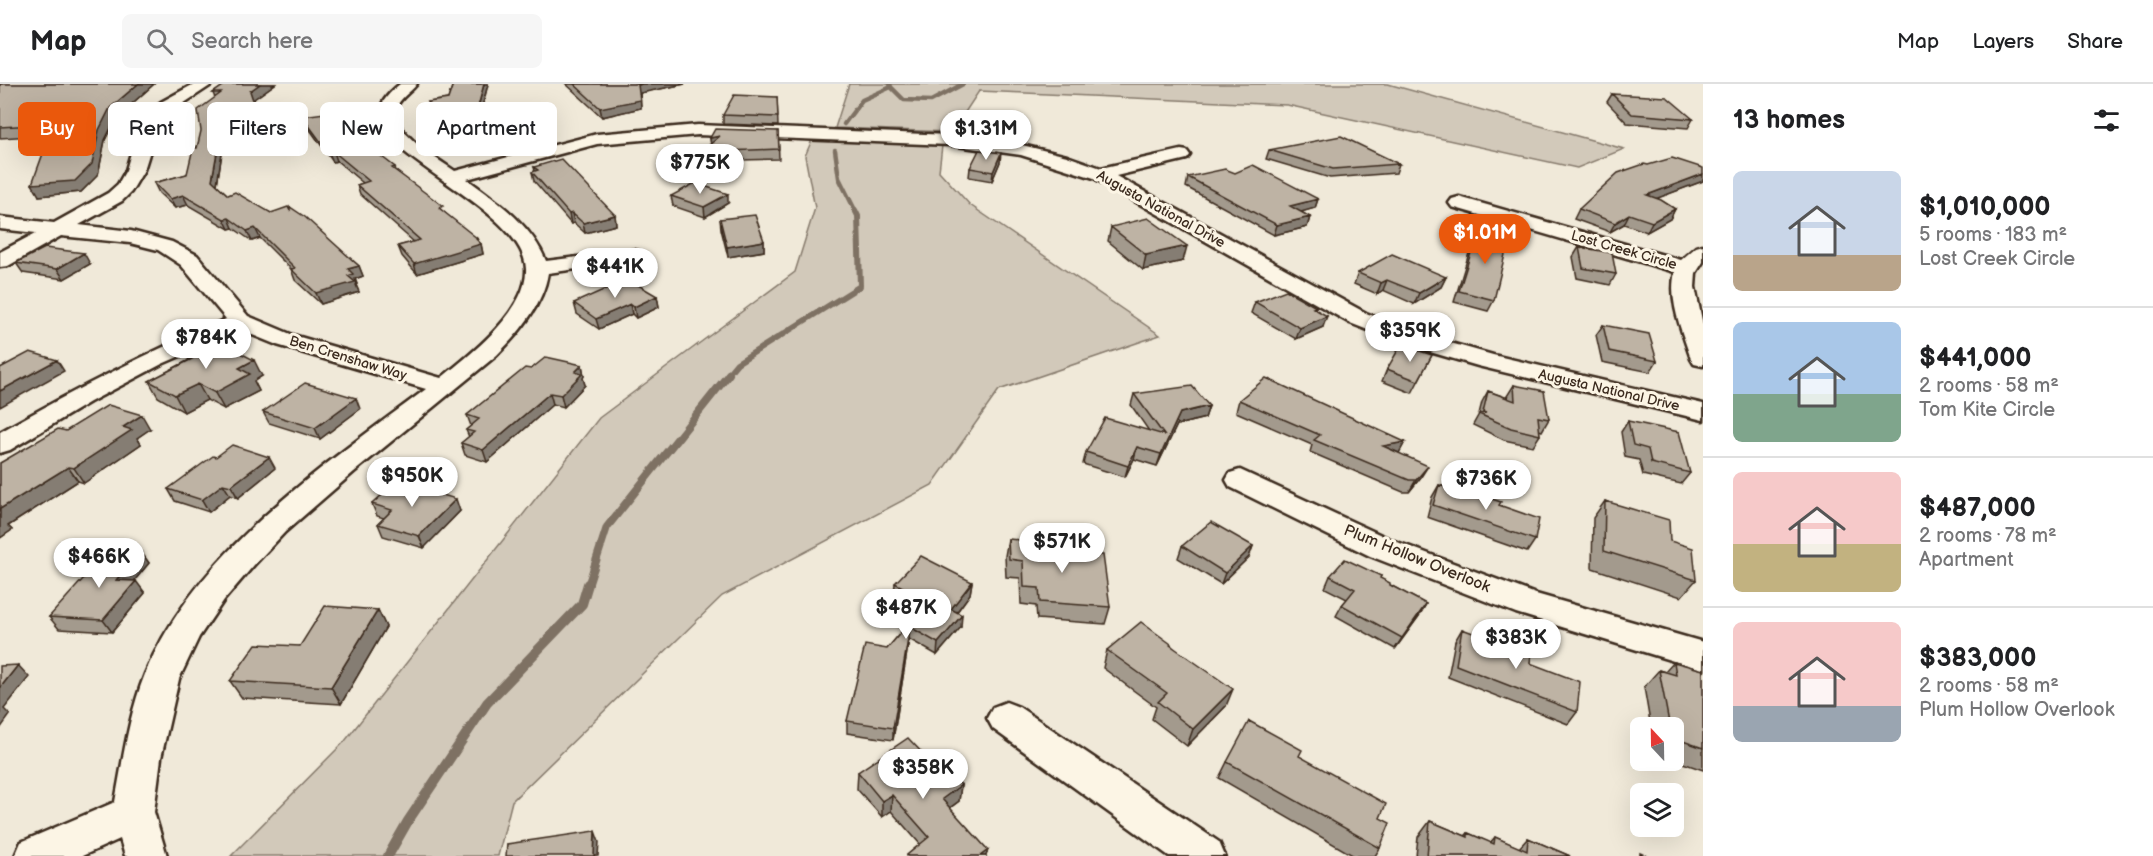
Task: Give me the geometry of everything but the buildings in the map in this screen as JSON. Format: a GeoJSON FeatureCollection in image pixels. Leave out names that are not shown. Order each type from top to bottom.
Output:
{"type":"FeatureCollection","features":[{"type":"Feature","properties":{"kind":"street"},"geometry":{"type":"LineString","coordinates":[[0,261],[115,197],[128,186],[134,177],[151,119],[164,108],[205,84]]}},
{"type":"Feature","properties":{"kind":"street"},"geometry":{"type":"LineString","coordinates":[[146,856],[134,813],[144,740],[165,670],[197,613],[242,555],[301,500],[445,387],[497,342],[523,311],[538,268],[533,250],[517,228],[454,177],[402,140],[391,129],[387,116],[390,103],[409,84]]}},
{"type":"Feature","properties":{"kind":"street","name":"Augusta National Drive"},"geometry":{"type":"LineString","coordinates":[[454,177],[598,139],[698,130],[950,140],[1022,150],[1061,160],[1100,174],[1358,318],[1414,340],[1487,361],[1703,412]]}},
{"type":"Feature","properties":{"kind":"street"},"geometry":{"type":"LineString","coordinates":[[1100,174],[1181,155]]}},
{"type":"Feature","properties":{"kind":"street","name":"Lost Creek Circle"},"geometry":{"type":"LineString","coordinates":[[1459,203],[1686,267]]}},
{"type":"Feature","properties":{"kind":"street","name":"Ben Crenshaw Way"},"geometry":{"type":"LineString","coordinates":[[0,223],[131,237],[165,246],[189,260],[240,321],[285,340],[445,387]]}},
{"type":"Feature","properties":{"kind":"street"},"geometry":{"type":"LineString","coordinates":[[1703,251],[1686,267],[1683,281],[1685,299],[1703,360]]}},
{"type":"Feature","properties":{"kind":"street"},"geometry":{"type":"LineString","coordinates":[[538,268],[634,256]]}},
{"type":"Feature","properties":{"kind":"street"},"geometry":{"type":"LineString","coordinates":[[0,444],[81,396],[153,359],[240,321]]}},
{"type":"Feature","properties":{"kind":"street","name":"Plum Hollow Overlook"},"geometry":{"type":"LineString","coordinates":[[1240,480],[1381,548],[1528,604],[1703,656]]}},
{"type":"Feature","properties":{"kind":"street"},"geometry":{"type":"LineString","coordinates":[[1006,718],[1204,856]]}},
{"type":"Feature","properties":{"kind":"street"},"geometry":{"type":"LineString","coordinates":[[36,856],[134,813]]}},
{"type":"Feature","properties":{"kind":"shaded area"},"geometry":{"type":"Polygon","coordinates":[[[849,84],[1388,84],[1624,149],[1577,168],[1287,105],[979,91],[952,132],[835,128],[849,84]]]}},
{"type":"Feature","properties":{"kind":"shaded area"},"geometry":{"type":"Polygon","coordinates":[[[812,140],[942,146],[939,171],[970,205],[1160,335],[999,390],[932,485],[722,596],[512,801],[498,856],[231,856],[345,741],[599,418],[795,272],[815,208],[805,156],[812,140]]]}},
{"type":"Feature","properties":{"kind":"waterway"},"geometry":{"type":"LineString","coordinates":[[891,87],[904,100],[931,101],[963,84]]}},
{"type":"Feature","properties":{"kind":"waterway"},"geometry":{"type":"LineString","coordinates":[[844,124],[862,100],[891,87]]}},
{"type":"Feature","properties":{"kind":"waterway"},"geometry":{"type":"LineString","coordinates":[[727,375],[737,363],[860,286],[858,216],[839,178],[835,150]]}},
{"type":"Feature","properties":{"kind":"waterway"},"geometry":{"type":"LineString","coordinates":[[588,586],[607,527],[729,374]]}},
{"type":"Feature","properties":{"kind":"waterway"},"geometry":{"type":"LineString","coordinates":[[388,856],[408,821],[487,703],[582,604],[588,584]]}}]}
